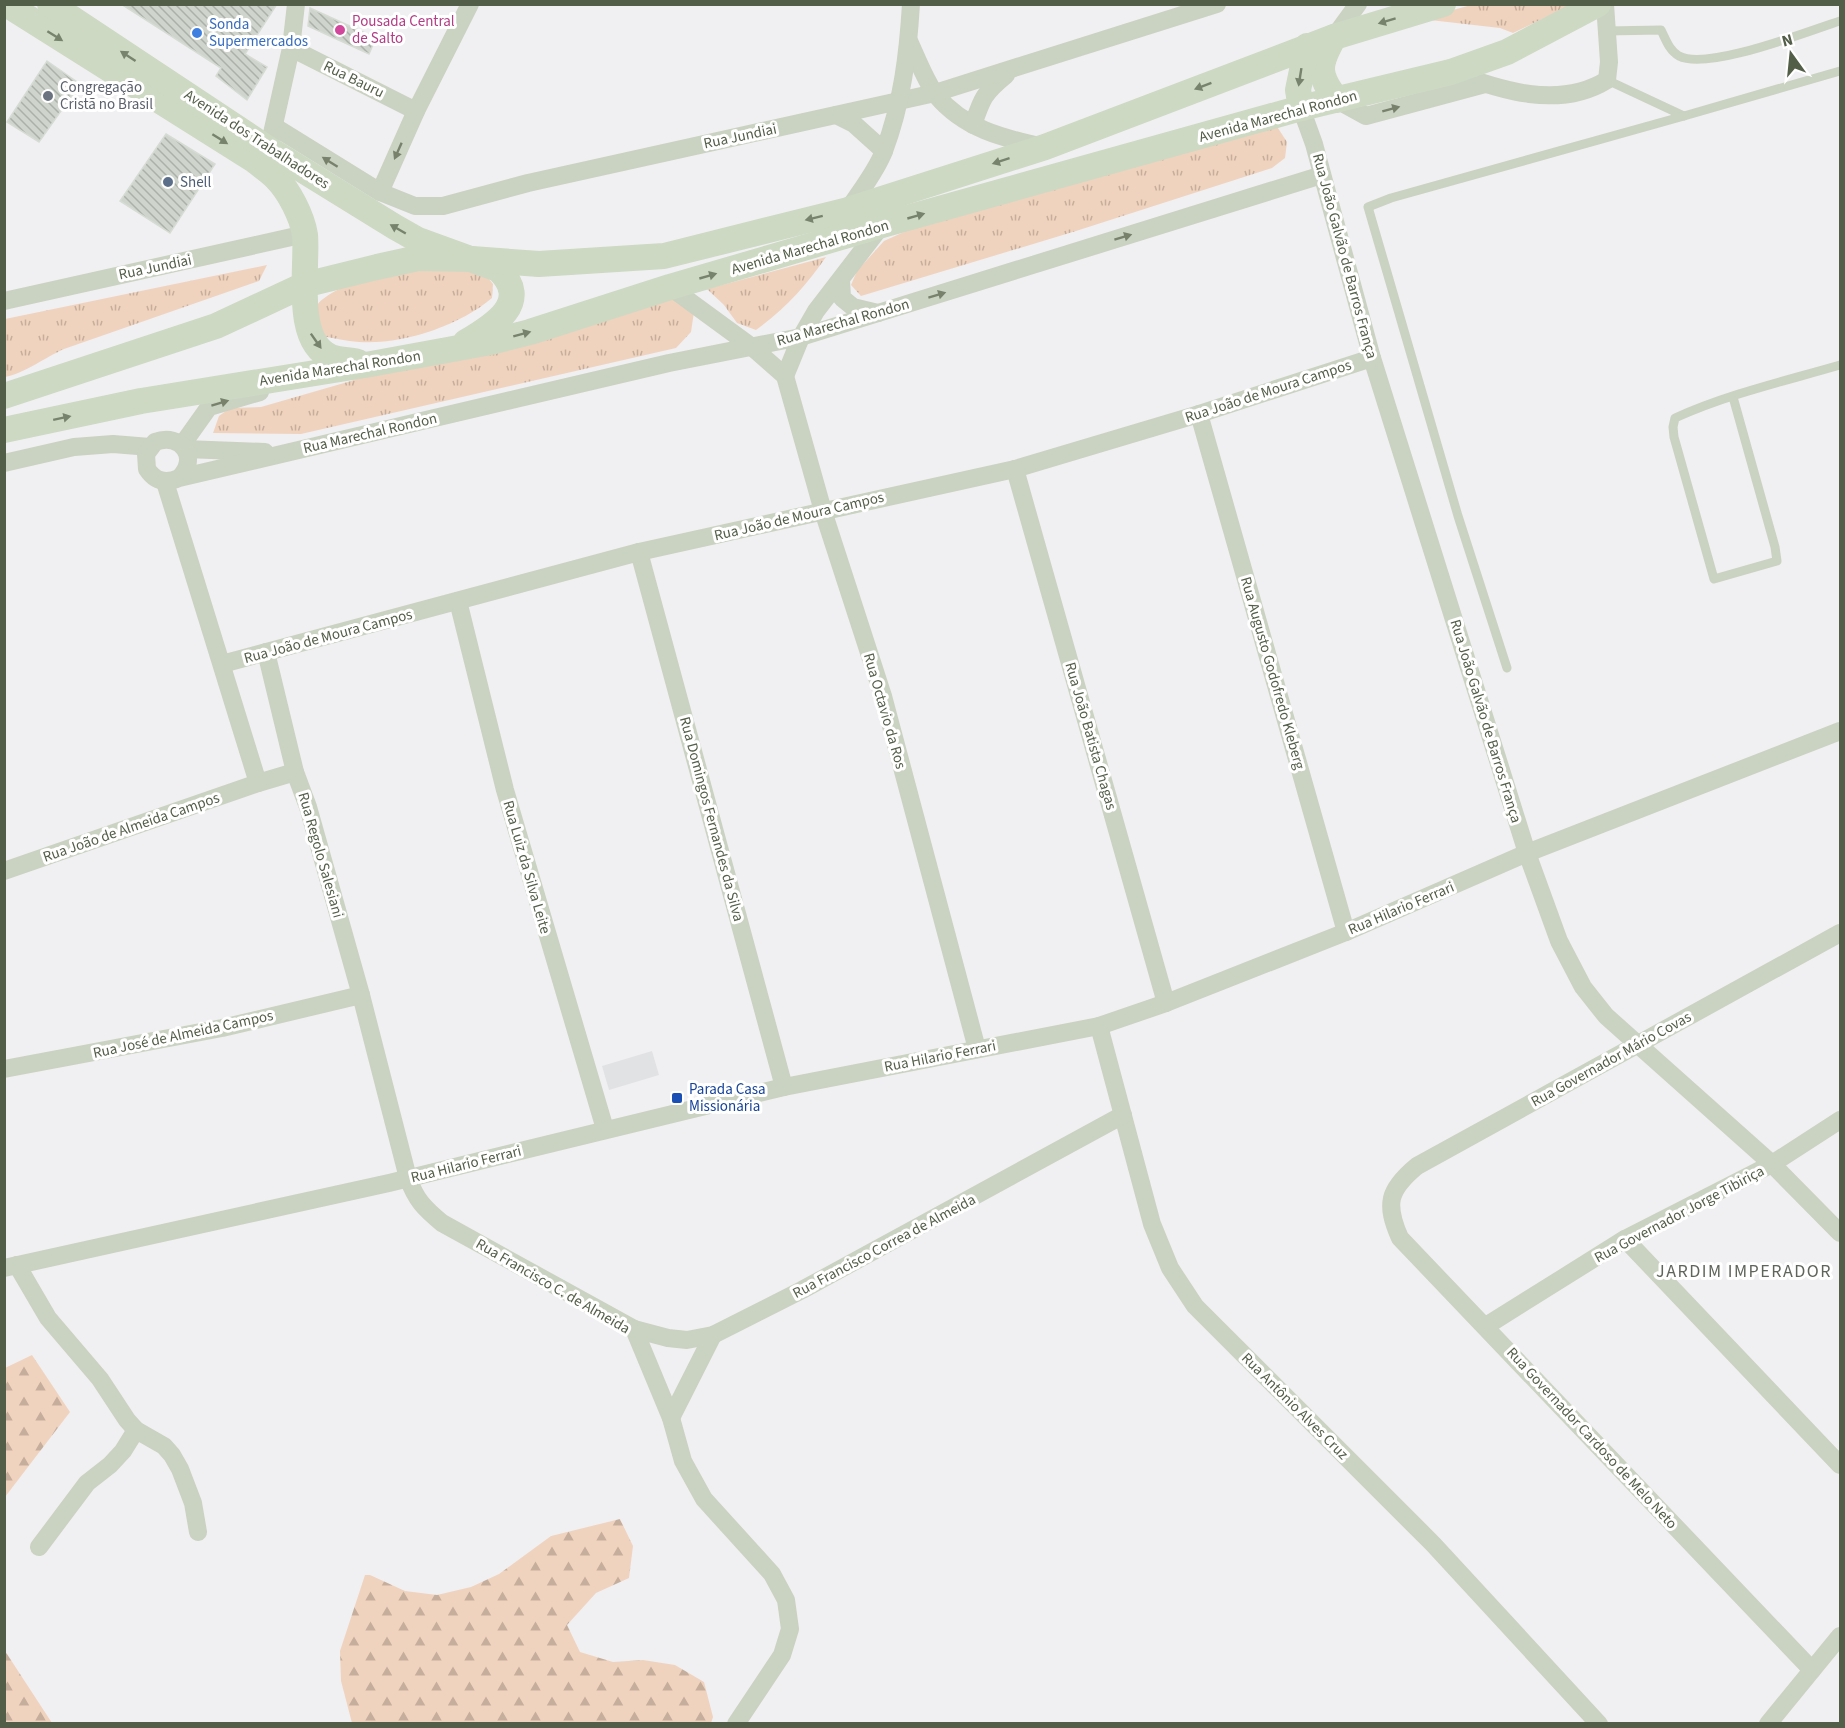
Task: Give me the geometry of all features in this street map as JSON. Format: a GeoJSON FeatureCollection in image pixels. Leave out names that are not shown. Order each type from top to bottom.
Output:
{"type":"FeatureCollection","features":[{"type":"Feature","properties":{"kind":"main road","name":"Avenida dos Trabalhadores"},"geometry":{"type":"LineString","coordinates":[[6,4],[254,160],[277,179],[297,211],[305,234],[305,312],[309,331],[318,346],[329,356],[370,364]]}},
{"type":"Feature","properties":{"kind":"main road","name":"Avenida dos Trabalhadores"},"geometry":{"type":"LineString","coordinates":[[50,4],[271,137],[403,232],[418,240],[472,259]]}},
{"type":"Feature","properties":{"kind":"main road","name":"Avenida Marechal Rondon"},"geometry":{"type":"LineString","coordinates":[[4,396],[216,326],[304,285],[418,258],[539,264],[664,256],[848,210],[1045,147],[1307,46],[1443,4]]}},
{"type":"Feature","properties":{"kind":"main road","name":"Avenida Marechal Rondon"},"geometry":{"type":"LineString","coordinates":[[4,430],[141,401],[370,364],[530,332],[670,287],[882,225],[1301,108],[1451,72],[1507,52],[1598,4]]}},
{"type":"Feature","properties":{"kind":"main road"},"geometry":{"type":"LineString","coordinates":[[1334,37],[1322,57],[1322,69],[1325,85],[1337,100]]}},
{"type":"Feature","properties":{"kind":"main road"},"geometry":{"type":"LineString","coordinates":[[1301,108],[1298,90],[1307,46]]}},
{"type":"Feature","properties":{"kind":"main road"},"geometry":{"type":"LineString","coordinates":[[456,348],[495,324],[508,311],[511,302],[507,278],[498,269],[472,259]]}},
{"type":"Feature","properties":{"kind":"street"},"geometry":{"type":"LineString","coordinates":[[271,137],[291,48],[296,4]]}},
{"type":"Feature","properties":{"kind":"street"},"geometry":{"type":"LineString","coordinates":[[380,192],[416,111],[470,4]]}},
{"type":"Feature","properties":{"kind":"street"},"geometry":{"type":"LineString","coordinates":[[848,210],[875,170],[884,152],[899,102],[909,41],[911,4]]}},
{"type":"Feature","properties":{"kind":"street","name":"Rua Jundiai"},"geometry":{"type":"LineString","coordinates":[[271,137],[380,192],[415,206],[443,206],[528,183],[935,93],[1217,4]]}},
{"type":"Feature","properties":{"kind":"street"},"geometry":{"type":"LineString","coordinates":[[1334,37],[1358,4]]}},
{"type":"Feature","properties":{"kind":"street"},"geometry":{"type":"LineString","coordinates":[[1451,72],[1485,84],[1545,96],[1586,91],[1607,80],[1609,62],[1605,4]]}},
{"type":"Feature","properties":{"kind":"street"},"geometry":{"type":"LineString","coordinates":[[909,41],[935,93],[951,111],[999,137],[1045,147]]}},
{"type":"Feature","properties":{"kind":"street","name":"Rua Bauru"},"geometry":{"type":"LineString","coordinates":[[291,48],[416,111]]}},
{"type":"Feature","properties":{"kind":"street"},"geometry":{"type":"LineString","coordinates":[[973,124],[982,99],[989,89],[1015,69]]}},
{"type":"Feature","properties":{"kind":"street"},"geometry":{"type":"LineString","coordinates":[[1337,100],[1366,116],[1485,84]]}},
{"type":"Feature","properties":{"kind":"street","name":"Rua João Galvão de Barros França"},"geometry":{"type":"LineString","coordinates":[[1301,108],[1314,144],[1372,358],[1527,853],[1559,941],[1582,987],[1606,1016],[1772,1164],[1840,1233]]}},
{"type":"Feature","properties":{"kind":"street"},"geometry":{"type":"LineString","coordinates":[[836,115],[854,124],[884,152]]}},
{"type":"Feature","properties":{"kind":"street","name":"Rua Marechal Rondon"},"geometry":{"type":"LineString","coordinates":[[172,480],[669,363],[801,337],[1322,174]]}},
{"type":"Feature","properties":{"kind":"street"},"geometry":{"type":"LineString","coordinates":[[670,287],[752,347],[785,376],[801,337],[816,310],[882,225]]}},
{"type":"Feature","properties":{"kind":"street","name":"Rua Jundiai"},"geometry":{"type":"LineString","coordinates":[[4,300],[305,234]]}},
{"type":"Feature","properties":{"kind":"street"},"geometry":{"type":"LineString","coordinates":[[840,280],[842,298],[853,307],[878,313]]}},
{"type":"Feature","properties":{"kind":"street","name":"Rua João de Moura Campos"},"geometry":{"type":"LineString","coordinates":[[222,664],[639,552],[1015,469],[1199,414],[1372,358]]}},
{"type":"Feature","properties":{"kind":"street"},"geometry":{"type":"LineString","coordinates":[[184,447],[209,407],[268,389],[306,374]]}},
{"type":"Feature","properties":{"kind":"street","name":"Rua Octavio da Ros"},"geometry":{"type":"LineString","coordinates":[[785,376],[823,511],[883,696],[977,1049]]}},
{"type":"Feature","properties":{"kind":"street","name":"Rua Augusto Godofredo Kleberg"},"geometry":{"type":"LineString","coordinates":[[1199,414],[1346,932]]}},
{"type":"Feature","properties":{"kind":"street"},"geometry":{"type":"LineString","coordinates":[[172,480],[151,475],[147,469],[145,461],[150,447],[155,442],[169,439],[184,447],[285,453]]}},
{"type":"Feature","properties":{"kind":"street"},"geometry":{"type":"LineString","coordinates":[[4,463],[74,447],[113,444],[150,447]]}},
{"type":"Feature","properties":{"kind":"street"},"geometry":{"type":"LineString","coordinates":[[172,480],[187,468],[188,455],[184,447]]}},
{"type":"Feature","properties":{"kind":"street","name":"Rua João Batista Chagas"},"geometry":{"type":"LineString","coordinates":[[1015,469],[1166,1003]]}},
{"type":"Feature","properties":{"kind":"street"},"geometry":{"type":"LineString","coordinates":[[172,480],[207,621],[258,783]]}},
{"type":"Feature","properties":{"kind":"street","name":"Rua Domingos Fernandes da Silva"},"geometry":{"type":"LineString","coordinates":[[639,552],[784,1087]]}},
{"type":"Feature","properties":{"kind":"street","name":"Rua Luiz da Silva Leite"},"geometry":{"type":"LineString","coordinates":[[458,601],[505,790],[605,1129]]}},
{"type":"Feature","properties":{"kind":"street"},"geometry":{"type":"LineString","coordinates":[[266,652],[295,772]]}},
{"type":"Feature","properties":{"kind":"street","name":"Rua Hilario Ferrari"},"geometry":{"type":"LineString","coordinates":[[11,1267],[408,1178],[784,1087],[1099,1026],[1166,1003],[1346,932],[1527,853],[1840,731]]}},
{"type":"Feature","properties":{"kind":"street","name":"Rua Regolo Salesiani"},"geometry":{"type":"LineString","coordinates":[[258,783],[295,772],[308,807],[361,995],[408,1178]]}},
{"type":"Feature","properties":{"kind":"street","name":"Rua João de Almeida Campos"},"geometry":{"type":"LineString","coordinates":[[4,871],[258,783]]}},
{"type":"Feature","properties":{"kind":"street","name":"Rua Governador Mário Covas"},"geometry":{"type":"LineString","coordinates":[[1391,1196],[1400,1180],[1417,1166],[1840,933]]}},
{"type":"Feature","properties":{"kind":"street","name":"Rua José de Almeida Campos"},"geometry":{"type":"LineString","coordinates":[[6,1064],[222,1028],[361,995]]}},
{"type":"Feature","properties":{"kind":"street","name":"Rua Antônio Alves Cruz"},"geometry":{"type":"LineString","coordinates":[[1099,1026],[1152,1224],[1170,1268],[1195,1306],[1433,1544],[1599,1724]]}},
{"type":"Feature","properties":{"kind":"street","name":"Rua Francisco Correa de Almeida"},"geometry":{"type":"LineString","coordinates":[[634,1329],[668,1338],[687,1340],[713,1335],[802,1290],[1124,1115]]}},
{"type":"Feature","properties":{"kind":"street","name":"Rua Governador Jorge Tibiriça"},"geometry":{"type":"LineString","coordinates":[[1486,1326],[1625,1239],[1772,1164],[1840,1120]]}},
{"type":"Feature","properties":{"kind":"street","name":"Rua Francisco C. de Almeida"},"geometry":{"type":"LineString","coordinates":[[408,1178],[414,1196],[442,1223],[634,1329],[671,1419],[683,1461],[704,1498],[772,1574],[786,1600],[790,1629],[782,1655],[736,1724]]}},
{"type":"Feature","properties":{"kind":"street","name":"Rua Governador Cardoso de Melo Neto"},"geometry":{"type":"LineString","coordinates":[[1391,1196],[1391,1217],[1400,1238],[1812,1670]]}},
{"type":"Feature","properties":{"kind":"street"},"geometry":{"type":"LineString","coordinates":[[1625,1239],[1840,1465]]}},
{"type":"Feature","properties":{"kind":"street"},"geometry":{"type":"LineString","coordinates":[[11,1267],[48,1318],[100,1379],[136,1430],[164,1446],[172,1455],[193,1503],[198,1532]]}},
{"type":"Feature","properties":{"kind":"street"},"geometry":{"type":"LineString","coordinates":[[671,1419],[713,1335]]}},
{"type":"Feature","properties":{"kind":"street"},"geometry":{"type":"LineString","coordinates":[[39,1547],[87,1483],[110,1465],[123,1451],[136,1430]]}},
{"type":"Feature","properties":{"kind":"street"},"geometry":{"type":"LineString","coordinates":[[1768,1724],[1840,1636]]}},
{"type":"Feature","properties":{"kind":"lane"},"geometry":{"type":"LineString","coordinates":[[1607,31],[1661,30],[1671,50],[1681,57],[1696,60],[1723,58],[1840,21]]}},
{"type":"Feature","properties":{"kind":"lane"},"geometry":{"type":"LineString","coordinates":[[1507,668],[1455,505],[1368,207],[1391,198],[1840,71]]}},
{"type":"Feature","properties":{"kind":"lane"},"geometry":{"type":"LineString","coordinates":[[1607,80],[1684,116]]}},
{"type":"Feature","properties":{"kind":"lane"},"geometry":{"type":"LineString","coordinates":[[1733,397],[1777,561],[1714,579],[1673,427],[1675,418],[1696,408],[1840,365]]}},
{"type":"Feature","properties":{"kind":"shaded area"},"geometry":{"type":"Polygon","coordinates":[[[652,1051],[659,1075],[609,1090],[602,1066],[652,1051]]]}},
{"type":"Feature","properties":{"kind":"green space"},"geometry":{"type":"Polygon","coordinates":[[[1471,5],[1572,5],[1513,33],[1500,28],[1421,19],[1471,5]]]}},
{"type":"Feature","properties":{"kind":"green space"},"geometry":{"type":"Polygon","coordinates":[[[1276,125],[1287,142],[1285,158],[1272,168],[1076,231],[861,296],[851,285],[857,271],[884,241],[906,231],[1276,125]]]}},
{"type":"Feature","properties":{"kind":"green space"},"geometry":{"type":"Polygon","coordinates":[[[826,257],[794,296],[756,330],[737,323],[724,305],[707,289],[826,257]]]}},
{"type":"Feature","properties":{"kind":"green space"},"geometry":{"type":"Polygon","coordinates":[[[267,265],[259,281],[64,349],[27,369],[5,377],[5,319],[267,265]]]}},
{"type":"Feature","properties":{"kind":"green space"},"geometry":{"type":"Polygon","coordinates":[[[428,266],[484,273],[493,284],[492,298],[479,308],[447,325],[411,337],[359,342],[322,336],[311,314],[323,299],[360,281],[428,266]]]}},
{"type":"Feature","properties":{"kind":"green space"},"geometry":{"type":"Polygon","coordinates":[[[676,297],[694,312],[691,332],[676,348],[301,434],[213,433],[219,416],[230,408],[261,407],[351,381],[379,369],[676,297]]]}},
{"type":"Feature","properties":{"kind":"green space"},"geometry":{"type":"Polygon","coordinates":[[[32,1355],[70,1412],[5,1497],[5,1368],[32,1355]]]}},
{"type":"Feature","properties":{"kind":"green space"},"geometry":{"type":"Polygon","coordinates":[[[620,1519],[633,1546],[629,1578],[596,1593],[567,1625],[580,1652],[613,1662],[643,1660],[675,1665],[704,1682],[713,1717],[711,1723],[352,1723],[341,1681],[340,1651],[365,1575],[370,1575],[405,1591],[437,1595],[471,1587],[499,1574],[551,1536],[620,1519]]]}},
{"type":"Feature","properties":{"kind":"green space"},"geometry":{"type":"Polygon","coordinates":[[[5,1651],[52,1723],[5,1723],[5,1651]]]}},
{"type":"Feature","properties":{"kind":"building"},"geometry":{"type":"Polygon","coordinates":[[[121,4],[277,4],[245,54],[267,67],[247,100],[216,76],[221,68],[121,4]]]}},
{"type":"Feature","properties":{"kind":"building"},"geometry":{"type":"Polygon","coordinates":[[[310,8],[376,38],[369,54],[308,26],[310,8]]]}},
{"type":"Feature","properties":{"kind":"building","name":"Congregação Cristã no Brasil"},"geometry":{"type":"Polygon","coordinates":[[[47,61],[80,84],[39,142],[7,122],[47,61]]]}},
{"type":"Feature","properties":{"kind":"building","name":"Shell"},"geometry":{"type":"Polygon","coordinates":[[[166,134],[215,164],[170,233],[120,201],[166,134]]]}},
{"type":"Feature","properties":{"kind":"place","name":"Pousada Central de Salto"},"geometry":{"type":"Point","coordinates":[340,30]}},
{"type":"Feature","properties":{"kind":"place","name":"Sonda Supermercados"},"geometry":{"type":"Point","coordinates":[197,33]}},
{"type":"Feature","properties":{"kind":"place","name":"Congregação Cristã no Brasil"},"geometry":{"type":"Point","coordinates":[48,96]}},
{"type":"Feature","properties":{"kind":"place","name":"Shell"},"geometry":{"type":"Point","coordinates":[168,182]}},
{"type":"Feature","properties":{"kind":"place","name":"Parada Casa Missionária"},"geometry":{"type":"Point","coordinates":[677,1098]}},
{"type":"Feature","properties":{"kind":"district","name":"JARDIM IMPERADOR"},"geometry":{"type":"Point","coordinates":[1744,1271]}}]}
